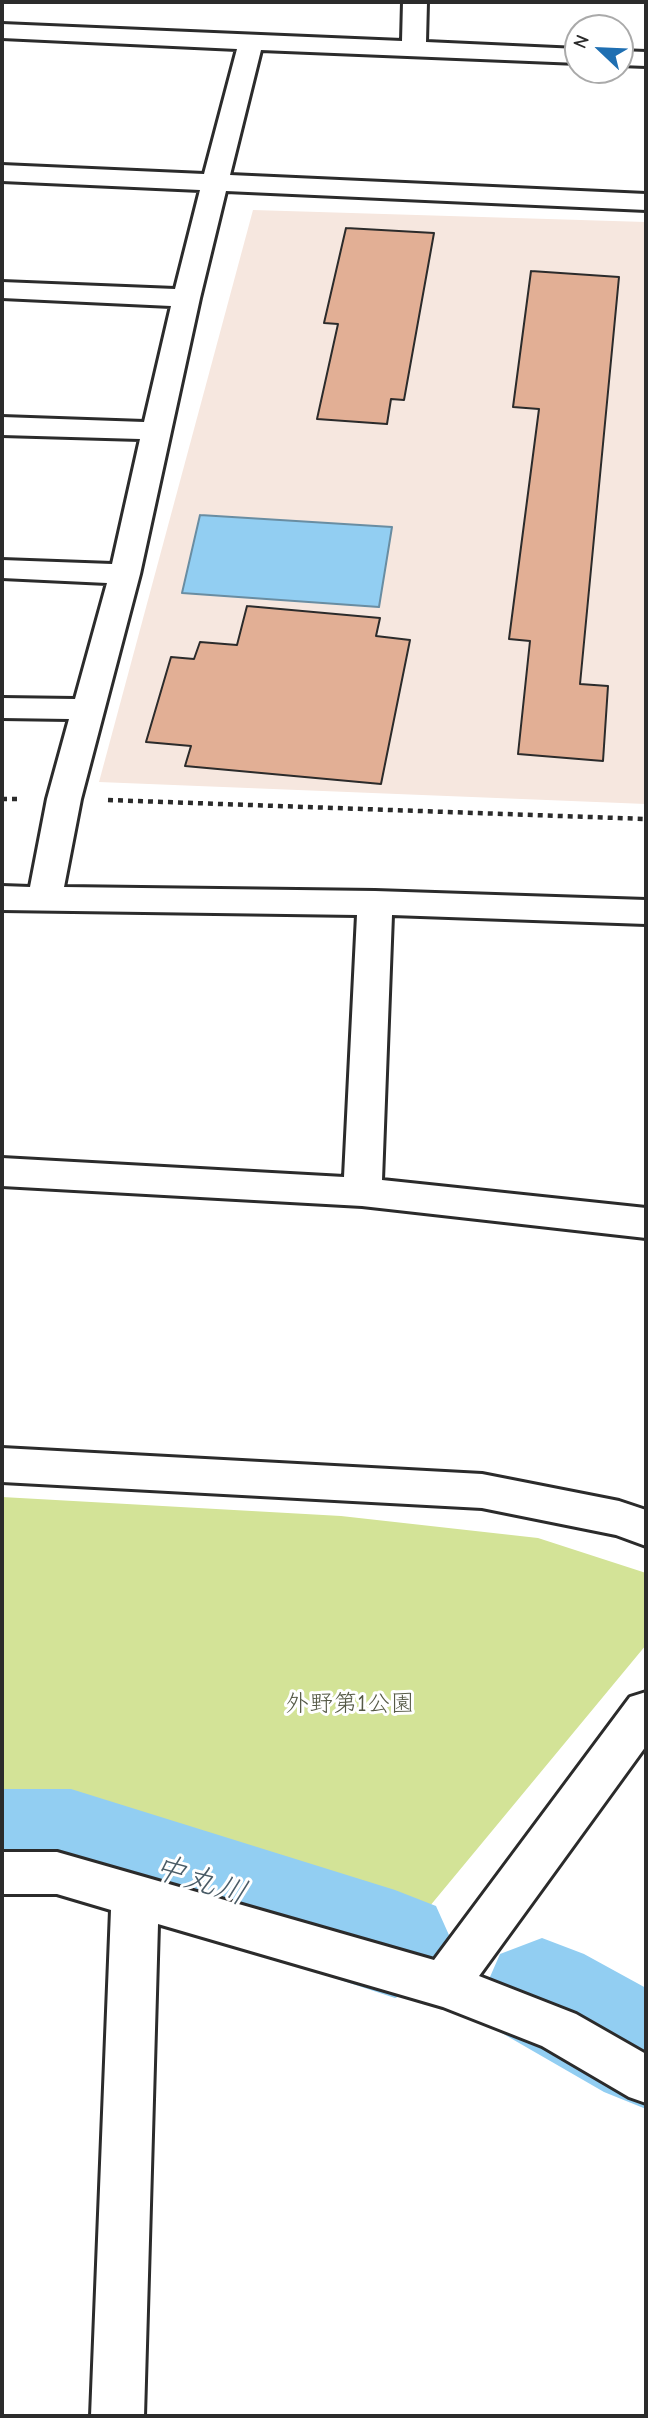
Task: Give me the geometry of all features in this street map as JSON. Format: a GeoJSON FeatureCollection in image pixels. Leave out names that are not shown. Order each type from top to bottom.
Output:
{"type":"FeatureCollection","features":[{"type":"Feature","properties":{"kind":"street"},"geometry":{"type":"LineString","coordinates":[[414,49],[415,2]]}},
{"type":"Feature","properties":{"kind":"street"},"geometry":{"type":"LineString","coordinates":[[2,31],[564,55]]}},
{"type":"Feature","properties":{"kind":"street"},"geometry":{"type":"LineString","coordinates":[[45,898],[64,799],[125,574],[186,298],[251,42]]}},
{"type":"Feature","properties":{"kind":"street"},"geometry":{"type":"LineString","coordinates":[[2,173],[646,202]]}},
{"type":"Feature","properties":{"kind":"street"},"geometry":{"type":"LineString","coordinates":[[2,290],[186,298]]}},
{"type":"Feature","properties":{"kind":"street"},"geometry":{"type":"LineString","coordinates":[[2,426],[158,431]]}},
{"type":"Feature","properties":{"kind":"street"},"geometry":{"type":"LineString","coordinates":[[2,569],[125,574]]}},
{"type":"Feature","properties":{"kind":"street"},"geometry":{"type":"LineString","coordinates":[[2,708],[89,709]]}},
{"type":"Feature","properties":{"kind":"street"},"geometry":{"type":"LineString","coordinates":[[2,898],[374,903],[646,912]]}},
{"type":"Feature","properties":{"kind":"street"},"geometry":{"type":"LineString","coordinates":[[362,1192],[374,903]]}},
{"type":"Feature","properties":{"kind":"street"},"geometry":{"type":"LineString","coordinates":[[2,1172],[362,1192],[646,1223]]}},
{"type":"Feature","properties":{"kind":"street"},"geometry":{"type":"LineString","coordinates":[[2,1465],[482,1491],[619,1518],[646,1528]]}},
{"type":"Feature","properties":{"kind":"street"},"geometry":{"type":"LineString","coordinates":[[444,1985],[646,1711]]}},
{"type":"Feature","properties":{"kind":"street"},"geometry":{"type":"LineString","coordinates":[[2,1873],[57,1873],[444,1985],[559,2030],[646,2080]]}},
{"type":"Feature","properties":{"kind":"street"},"geometry":{"type":"LineString","coordinates":[[117,2416],[135,1894]]}},
{"type":"Feature","properties":{"kind":"path"},"geometry":{"type":"LineString","coordinates":[[2,799],[646,819]]}},
{"type":"Feature","properties":{"kind":"shaded area"},"geometry":{"type":"Polygon","coordinates":[[[253,210],[646,222],[646,804],[99,782],[253,210]]]}},
{"type":"Feature","properties":{"kind":"green space","name":"外野第1公園"},"geometry":{"type":"Polygon","coordinates":[[[2,1497],[341,1516],[538,1538],[646,1573],[646,1645],[415,1924],[69,1802],[2,1804],[2,1497]]]}},
{"type":"Feature","properties":{"kind":"water"},"geometry":{"type":"Polygon","coordinates":[[[200,515],[392,527],[379,607],[182,593],[200,515]]]}},
{"type":"Feature","properties":{"kind":"building"},"geometry":{"type":"Polygon","coordinates":[[[346,228],[434,233],[404,400],[391,399],[387,424],[317,419],[338,324],[324,323],[346,228]]]}},
{"type":"Feature","properties":{"kind":"building"},"geometry":{"type":"Polygon","coordinates":[[[531,271],[619,277],[580,684],[608,686],[603,761],[518,754],[530,641],[509,639],[539,409],[513,407],[531,271]]]}},
{"type":"Feature","properties":{"kind":"building"},"geometry":{"type":"Polygon","coordinates":[[[247,606],[380,618],[376,636],[410,640],[381,784],[185,766],[191,746],[146,742],[171,657],[194,659],[200,642],[237,645],[247,606]]]}},
{"type":"Feature","properties":{"kind":"waterway","name":"中丸川"},"geometry":{"type":"LineString","coordinates":[[2,1840],[71,1840],[395,1944]]}},
{"type":"Feature","properties":{"kind":"waterway","name":"中丸川"},"geometry":{"type":"LineString","coordinates":[[542,1993],[646,2052]]}}]}
